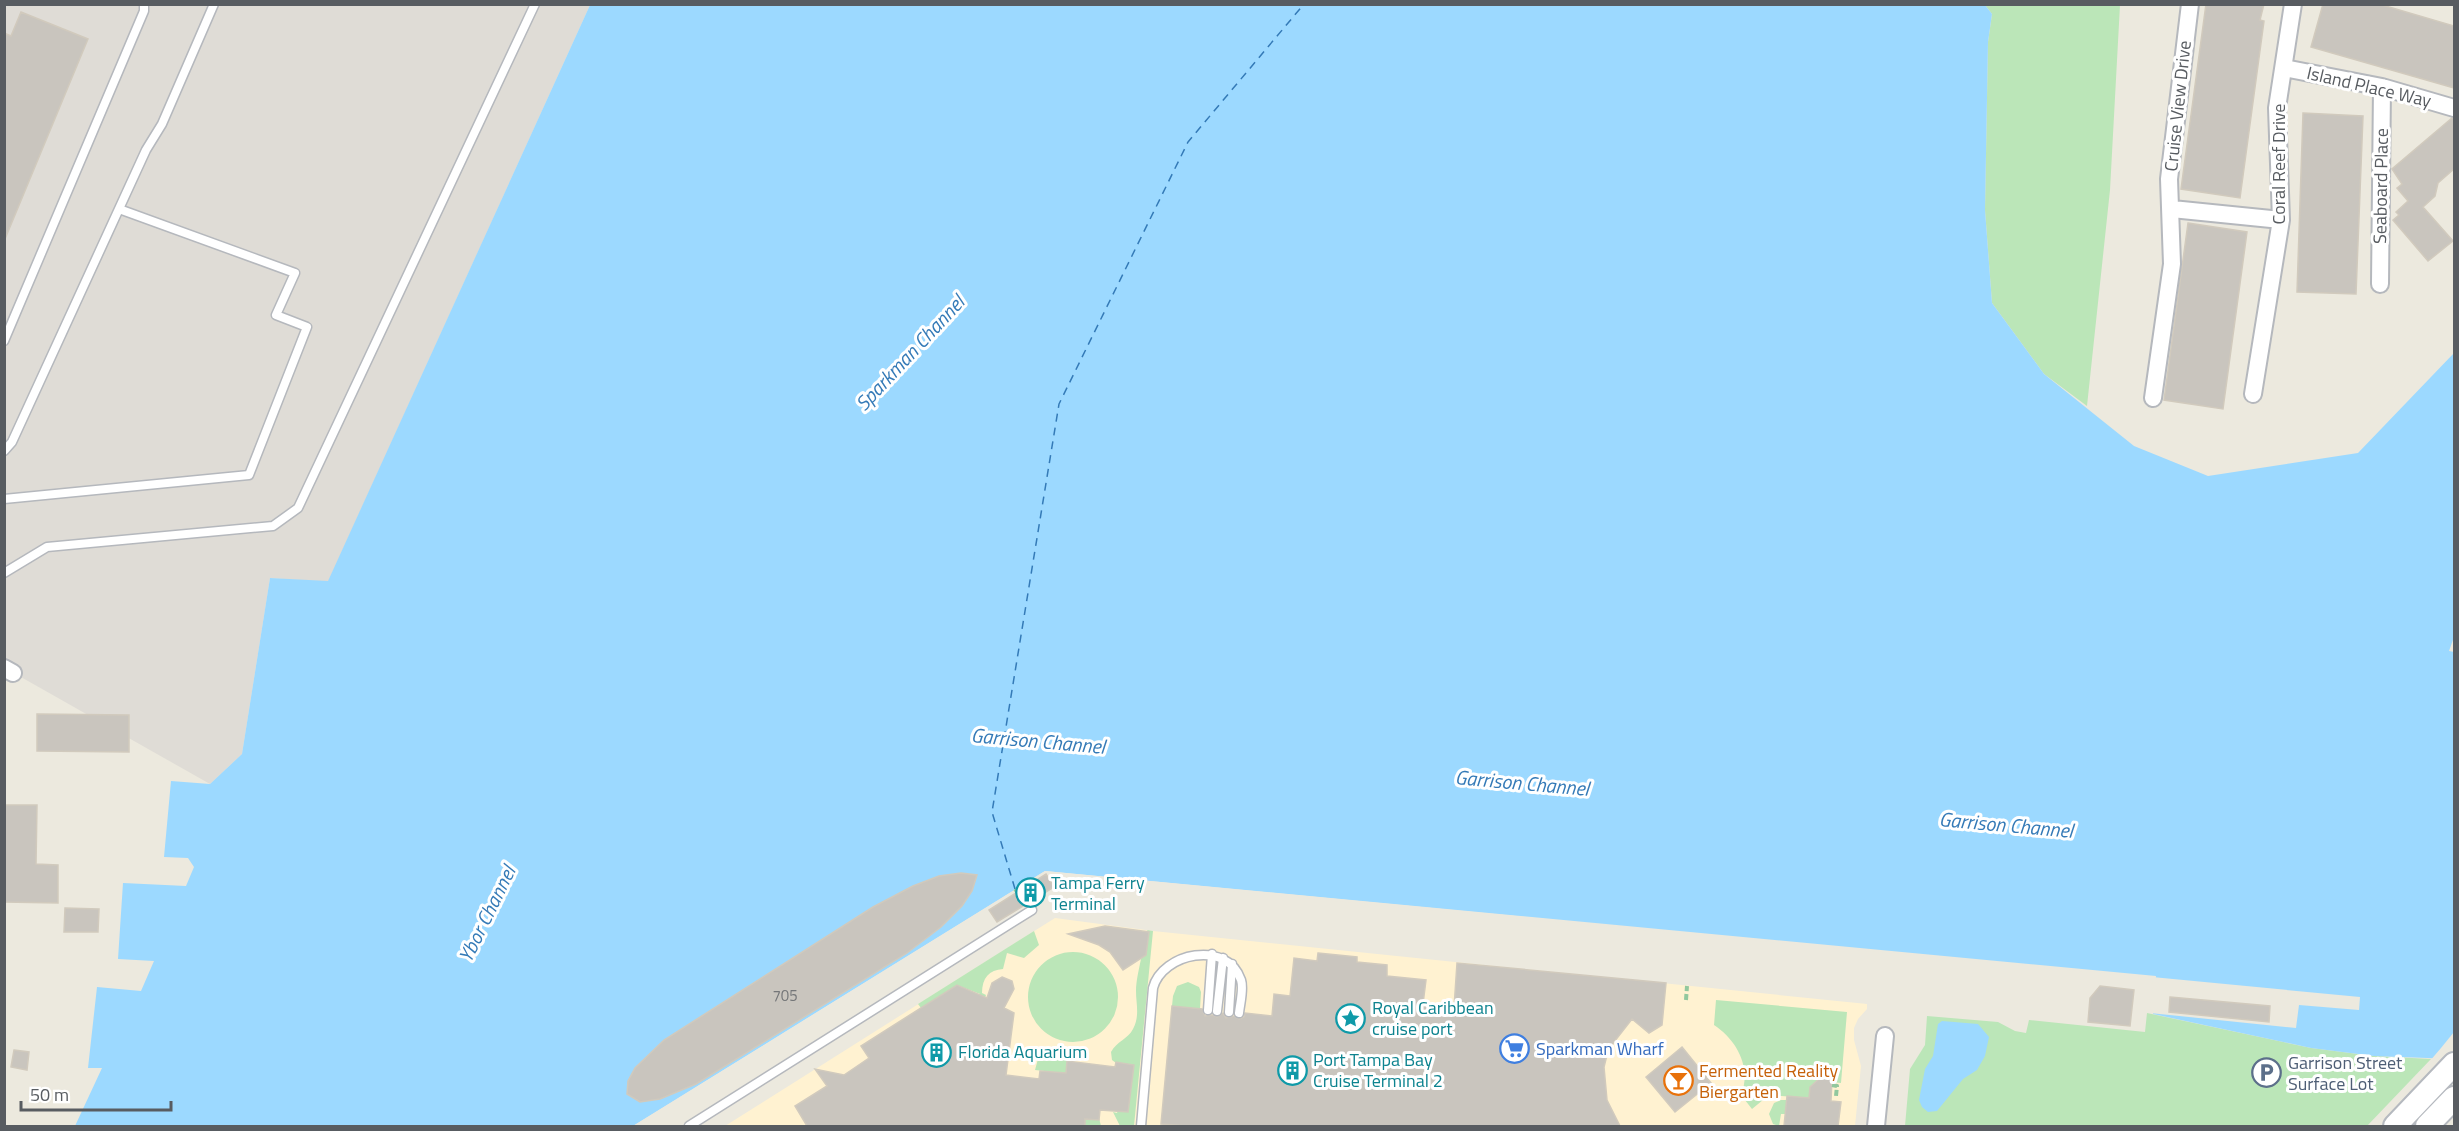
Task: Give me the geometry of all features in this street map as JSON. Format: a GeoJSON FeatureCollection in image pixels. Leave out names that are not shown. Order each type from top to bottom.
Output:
{"type":"FeatureCollection","features":[{"type":"Feature","properties":{"kind":"street","name":"Cruise View Drive"},"geometry":{"type":"LineString","coordinates":[[2153,398],[2172,264],[2172,208],[2169,179],[2190,4]]}},
{"type":"Feature","properties":{"kind":"street","name":"Coral Reef Drive"},"geometry":{"type":"LineString","coordinates":[[2253,394],[2281,220],[2277,108],[2293,4]]}},
{"type":"Feature","properties":{"kind":"street","name":"Island Place Way"},"geometry":{"type":"LineString","coordinates":[[2284,68],[2382,87],[2454,108]]}},
{"type":"Feature","properties":{"kind":"street","name":"Seaboard Place"},"geometry":{"type":"LineString","coordinates":[[2380,284],[2382,87]]}},
{"type":"Feature","properties":{"kind":"street"},"geometry":{"type":"LineString","coordinates":[[2172,208],[2281,220]]}},
{"type":"Feature","properties":{"kind":"street"},"geometry":{"type":"LineString","coordinates":[[1876,1126],[1885,1036]]}},
{"type":"Feature","properties":{"kind":"street"},"geometry":{"type":"LineString","coordinates":[[2395,1126],[2454,1064]]}},
{"type":"Feature","properties":{"kind":"street"},"geometry":{"type":"LineString","coordinates":[[2427,1126],[2454,1098]]}},
{"type":"Feature","properties":{"kind":"lane"},"geometry":{"type":"LineString","coordinates":[[4,340],[144,12],[144,4]]}},
{"type":"Feature","properties":{"kind":"lane"},"geometry":{"type":"LineString","coordinates":[[4,451],[12,442],[146,150],[162,124],[214,4]]}},
{"type":"Feature","properties":{"kind":"lane"},"geometry":{"type":"LineString","coordinates":[[4,573],[47,547],[273,526],[298,508],[535,4]]}},
{"type":"Feature","properties":{"kind":"lane"},"geometry":{"type":"LineString","coordinates":[[4,499],[249,475],[307,327],[276,315],[295,273],[119,209]]}},
{"type":"Feature","properties":{"kind":"lane"},"geometry":{"type":"LineString","coordinates":[[689,1126],[1032,910]]}},
{"type":"Feature","properties":{"kind":"lane"},"geometry":{"type":"LineString","coordinates":[[1212,954],[1212,1010],[1223,958]]}},
{"type":"Feature","properties":{"kind":"lane"},"geometry":{"type":"LineString","coordinates":[[1141,1126],[1155,981],[1163,972],[1188,956],[1212,954],[1223,958],[1232,964],[1242,982],[1239,1013]]}},
{"type":"Feature","properties":{"kind":"lane"},"geometry":{"type":"LineString","coordinates":[[1229,1012],[1232,964]]}},
{"type":"Feature","properties":{"kind":"path"},"geometry":{"type":"LineString","coordinates":[[1686,1000],[1688,986]]}},
{"type":"Feature","properties":{"kind":"path"},"geometry":{"type":"LineString","coordinates":[[1832,1085],[1837,1086],[1836,1096]]}},
{"type":"Feature","properties":{"kind":"shaded area"},"geometry":{"type":"Polygon","coordinates":[[[5,5],[590,5],[328,582],[270,578],[242,754],[210,784],[5,668],[5,5]]]}},
{"type":"Feature","properties":{"kind":"shaded area"},"geometry":{"type":"Polygon","coordinates":[[[1055,918],[1153,931],[1867,1004],[1867,1009],[1854,1028],[1854,1040],[1861,1066],[1855,1126],[725,1126],[1055,918]]]}},
{"type":"Feature","properties":{"kind":"green space"},"geometry":{"type":"Polygon","coordinates":[[[1985,5],[2120,5],[2110,190],[2087,406],[2044,374],[1992,303],[1985,210],[1988,42],[1992,14],[1985,5]]]}},
{"type":"Feature","properties":{"kind":"green space"},"geometry":{"type":"Polygon","coordinates":[[[1147,930],[1153,931],[1134,1126],[1120,1126],[1113,1112],[1117,1113],[1118,1110],[1116,1063],[1112,1060],[1111,1052],[1131,1032],[1135,1024],[1136,983],[1141,959],[1146,955],[1149,933],[1147,930]]]}},
{"type":"Feature","properties":{"kind":"green space"},"geometry":{"type":"Polygon","coordinates":[[[1034,931],[1039,945],[1024,958],[1007,953],[1003,969],[990,973],[985,979],[982,988],[982,993],[986,995],[984,1000],[979,998],[980,994],[957,985],[921,1008],[918,1004],[1034,931]]]}},
{"type":"Feature","properties":{"kind":"green space"},"geometry":{"type":"Polygon","coordinates":[[[1073,952],[1090,956],[1105,965],[1114,980],[1118,997],[1114,1014],[1105,1029],[1090,1038],[1073,1042],[1056,1038],[1041,1029],[1032,1014],[1028,997],[1032,980],[1041,965],[1056,956],[1073,952]]]}},
{"type":"Feature","properties":{"kind":"green space"},"geometry":{"type":"Polygon","coordinates":[[[1188,982],[1199,987],[1200,1009],[1172,1006],[1177,986],[1188,982]]]}},
{"type":"Feature","properties":{"kind":"green space"},"geometry":{"type":"Polygon","coordinates":[[[1716,1000],[1847,1012],[1841,1083],[1832,1082],[1832,1079],[1820,1078],[1810,1087],[1809,1098],[1769,1095],[1752,1109],[1741,1095],[1745,1075],[1736,1047],[1714,1025],[1716,1000]]]}},
{"type":"Feature","properties":{"kind":"green space","name":"Garrison Street Surface Lot"},"geometry":{"type":"Polygon","coordinates":[[[2147,1013],[2311,1048],[2374,1056],[2431,1059],[2367,1126],[1905,1126],[1910,1069],[1925,1045],[1927,1016],[1998,1022],[2015,1031],[2026,1033],[2029,1020],[2145,1032],[2147,1013]]]}},
{"type":"Feature","properties":{"kind":"green space"},"geometry":{"type":"Polygon","coordinates":[[[1046,1054],[1068,1057],[1067,1068],[1076,1069],[1070,1117],[1098,1120],[1099,1118],[1101,1126],[1085,1126],[1085,1120],[1067,1118],[1073,1074],[1035,1070],[1038,1059],[1046,1054]]]}},
{"type":"Feature","properties":{"kind":"green space"},"geometry":{"type":"Polygon","coordinates":[[[1787,1100],[1786,1114],[1781,1114],[1779,1126],[1773,1124],[1769,1114],[1774,1103],[1787,1100]]]}},
{"type":"Feature","properties":{"kind":"water"},"geometry":{"type":"Polygon","coordinates":[[[590,5],[1985,5],[1992,14],[1988,42],[1985,210],[1992,303],[2044,374],[2134,446],[2208,476],[2358,453],[2454,353],[2454,637],[2449,651],[2454,652],[2454,1059],[2374,1056],[2311,1048],[2153,1014],[2156,976],[1045,871],[633,1126],[75,1126],[102,1068],[88,1068],[97,987],[141,991],[154,961],[118,959],[123,883],[186,886],[194,867],[188,858],[164,857],[171,781],[210,784],[242,754],[270,578],[328,581],[590,5]]]}},
{"type":"Feature","properties":{"kind":"water"},"geometry":{"type":"Polygon","coordinates":[[[1942,1021],[1978,1024],[1989,1037],[1985,1056],[1977,1070],[1963,1079],[1937,1111],[1928,1112],[1919,1100],[1925,1069],[1933,1056],[1938,1024],[1942,1021]]]}},
{"type":"Feature","properties":{"kind":"pier"},"geometry":{"type":"Polygon","coordinates":[[[1045,871],[2360,997],[2359,1010],[2299,1005],[2296,1028],[2150,1013],[2153,978],[1045,874],[639,1126],[633,1126],[1045,871]]]}},
{"type":"Feature","properties":{"kind":"pier"},"geometry":{"type":"Polygon","coordinates":[[[2454,1032],[2454,1062],[2429,1062],[2441,1048],[2454,1032]]]}},
{"type":"Feature","properties":{"kind":"building"},"geometry":{"type":"Polygon","coordinates":[[[2206,4],[2264,4],[2260,20],[2264,21],[2240,198],[2181,189],[2206,4]]]}},
{"type":"Feature","properties":{"kind":"building"},"geometry":{"type":"Polygon","coordinates":[[[2323,4],[2379,4],[2454,26],[2454,88],[2311,47],[2323,4]]]}},
{"type":"Feature","properties":{"kind":"building"},"geometry":{"type":"Polygon","coordinates":[[[21,12],[88,39],[5,239],[4,33],[11,36],[21,12]]]}},
{"type":"Feature","properties":{"kind":"building"},"geometry":{"type":"Polygon","coordinates":[[[2303,113],[2363,116],[2356,294],[2297,292],[2303,113]]]}},
{"type":"Feature","properties":{"kind":"building"},"geometry":{"type":"Polygon","coordinates":[[[2454,118],[2454,169],[2438,183],[2435,196],[2423,207],[2453,241],[2428,261],[2393,220],[2399,215],[2396,212],[2408,201],[2397,188],[2402,184],[2392,169],[2454,118]]]}},
{"type":"Feature","properties":{"kind":"building"},"geometry":{"type":"Polygon","coordinates":[[[2188,223],[2247,232],[2223,409],[2164,400],[2188,223]]]}},
{"type":"Feature","properties":{"kind":"building"},"geometry":{"type":"Polygon","coordinates":[[[37,714],[129,715],[129,752],[37,751],[37,714]]]}},
{"type":"Feature","properties":{"kind":"building"},"geometry":{"type":"Polygon","coordinates":[[[4,805],[37,805],[36,864],[58,865],[58,903],[4,902],[4,805]]]}},
{"type":"Feature","properties":{"kind":"building"},"geometry":{"type":"Polygon","coordinates":[[[961,873],[977,875],[972,891],[962,906],[941,927],[907,953],[696,1084],[660,1099],[640,1102],[627,1094],[628,1081],[635,1068],[664,1040],[873,907],[913,886],[939,876],[961,873]]]}},
{"type":"Feature","properties":{"kind":"building","name":"Tampa Ferry Terminal"},"geometry":{"type":"Polygon","coordinates":[[[1046,874],[1054,887],[997,922],[989,910],[1046,874]]]}},
{"type":"Feature","properties":{"kind":"building"},"geometry":{"type":"Polygon","coordinates":[[[65,908],[99,909],[98,932],[64,932],[65,908]]]}},
{"type":"Feature","properties":{"kind":"building"},"geometry":{"type":"Polygon","coordinates":[[[1105,926],[1149,932],[1146,955],[1123,970],[1110,952],[1099,945],[1068,934],[1105,926]]]}},
{"type":"Feature","properties":{"kind":"building"},"geometry":{"type":"Polygon","coordinates":[[[1318,953],[1357,957],[1357,962],[1387,965],[1387,976],[1426,980],[1423,1004],[1454,1008],[1457,963],[1666,983],[1662,1025],[1649,1033],[1632,1019],[1607,1055],[1604,1067],[1607,1100],[1620,1126],[1187,1126],[1161,1124],[1172,1006],[1202,1009],[1205,1016],[1217,1017],[1223,1013],[1226,1018],[1234,1016],[1239,1019],[1244,1017],[1245,1013],[1272,1016],[1274,994],[1290,996],[1294,958],[1317,961],[1318,953]]]}},
{"type":"Feature","properties":{"kind":"building","name":"Florida Aquarium"},"geometry":{"type":"Polygon","coordinates":[[[1002,977],[1012,981],[1014,989],[1004,1008],[1014,1013],[1006,1075],[1039,1079],[1040,1071],[1066,1073],[1067,1061],[1115,1067],[1116,1062],[1134,1065],[1128,1112],[1100,1110],[1099,1120],[1085,1119],[1085,1126],[807,1126],[795,1106],[827,1086],[815,1069],[844,1075],[869,1058],[861,1046],[957,985],[987,998],[992,983],[1002,977]]]}},
{"type":"Feature","properties":{"kind":"building"},"geometry":{"type":"Polygon","coordinates":[[[2100,986],[2134,990],[2130,1026],[2088,1022],[2090,998],[2100,986]]]}},
{"type":"Feature","properties":{"kind":"building"},"geometry":{"type":"Polygon","coordinates":[[[2170,997],[2270,1006],[2269,1022],[2169,1012],[2170,997]]]}},
{"type":"Feature","properties":{"kind":"building"},"geometry":{"type":"Polygon","coordinates":[[[1682,1047],[1711,1083],[1675,1112],[1646,1077],[1682,1047]]]}},
{"type":"Feature","properties":{"kind":"building"},"geometry":{"type":"Polygon","coordinates":[[[14,1050],[29,1052],[27,1070],[11,1067],[14,1050]]]}},
{"type":"Feature","properties":{"kind":"building"},"geometry":{"type":"Polygon","coordinates":[[[1820,1078],[1832,1079],[1831,1101],[1841,1102],[1838,1126],[1784,1126],[1787,1096],[1809,1098],[1810,1087],[1820,1078]]]}},
{"type":"Feature","properties":{"kind":"ferry route"},"geometry":{"type":"LineString","coordinates":[[1015,889],[992,812],[1059,404],[1188,142],[1304,4]]}},
{"type":"Feature","properties":{"kind":"place","name":"Tampa Ferry Terminal"},"geometry":{"type":"Point","coordinates":[1030,893]}},
{"type":"Feature","properties":{"kind":"place","name":"Royal Caribbean cruise port"},"geometry":{"type":"Point","coordinates":[1351,1018]}},
{"type":"Feature","properties":{"kind":"place","name":"Sparkman Wharf"},"geometry":{"type":"Point","coordinates":[1515,1049]}},
{"type":"Feature","properties":{"kind":"place","name":"Florida Aquarium"},"geometry":{"type":"Point","coordinates":[937,1052]}},
{"type":"Feature","properties":{"kind":"place","name":"Port Tampa Bay Cruise Terminal 2"},"geometry":{"type":"Point","coordinates":[1292,1070]}},
{"type":"Feature","properties":{"kind":"place","name":"Garrison Street Surface Lot"},"geometry":{"type":"Point","coordinates":[2267,1073]}},
{"type":"Feature","properties":{"kind":"place","name":"Fermented Reality Biergarten"},"geometry":{"type":"Point","coordinates":[1678,1081]}},
{"type":"Feature","properties":{"kind":"water label","name":"Sparkman Channel"},"geometry":{"type":"Point","coordinates":[910,353]}},
{"type":"Feature","properties":{"kind":"water label","name":"Garrison Channel"},"geometry":{"type":"Point","coordinates":[1038,741]}},
{"type":"Feature","properties":{"kind":"water label","name":"Garrison Channel"},"geometry":{"type":"Point","coordinates":[1522,783]}},
{"type":"Feature","properties":{"kind":"water label","name":"Garrison Channel"},"geometry":{"type":"Point","coordinates":[2006,825]}},
{"type":"Feature","properties":{"kind":"water label","name":"Ybor Channel"},"geometry":{"type":"Point","coordinates":[487,914]}}]}
